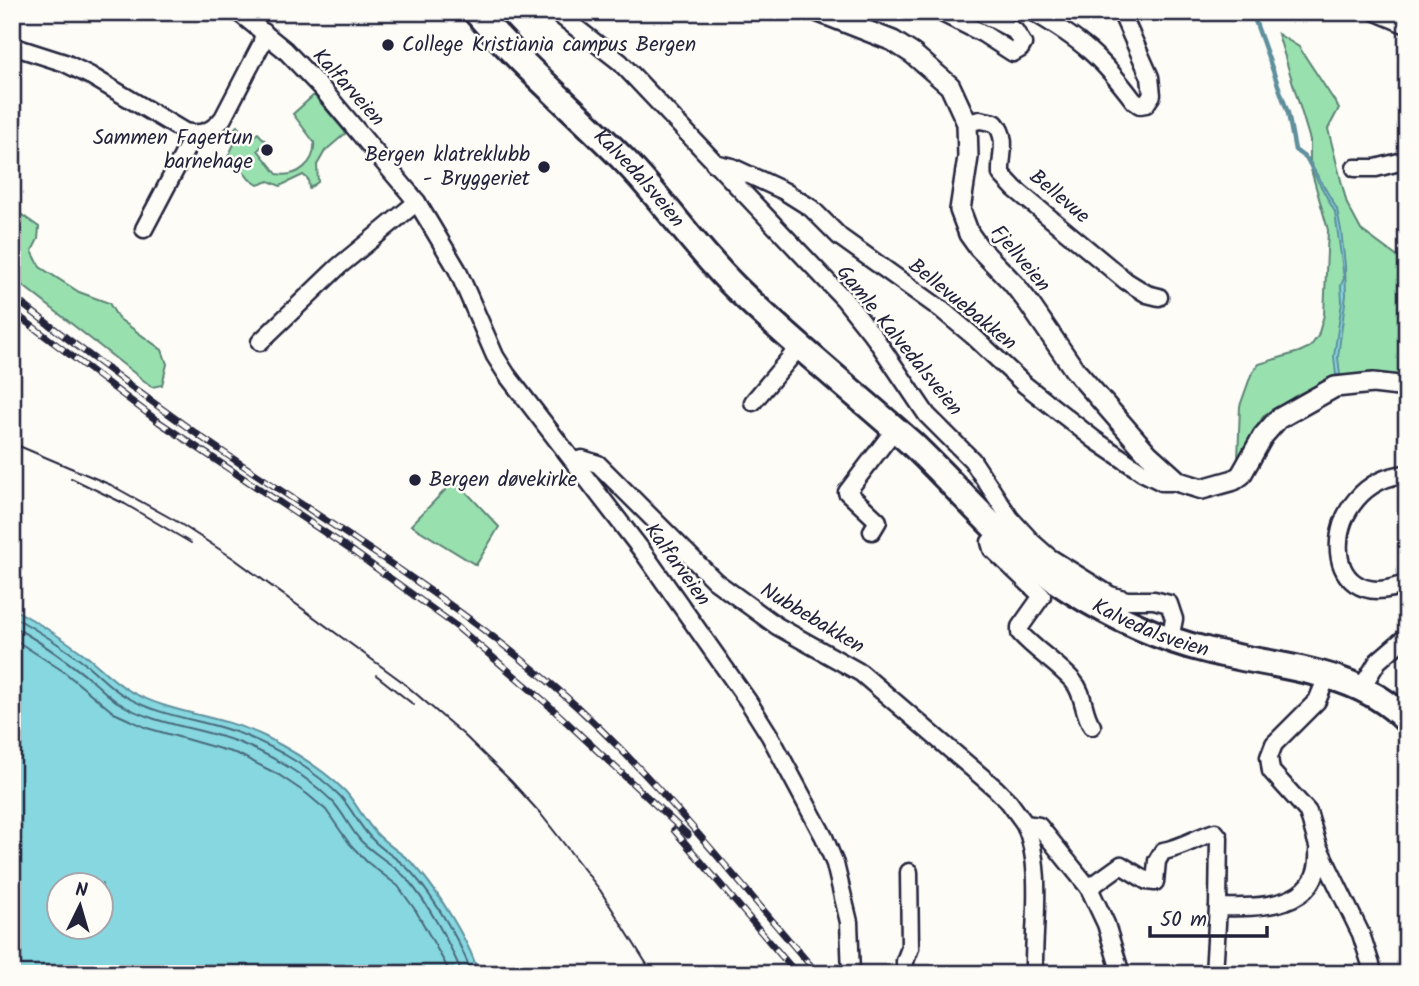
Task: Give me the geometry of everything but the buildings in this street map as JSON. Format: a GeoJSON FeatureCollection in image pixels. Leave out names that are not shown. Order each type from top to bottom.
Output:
{"type":"FeatureCollection","features":[{"type":"Feature","properties":{"kind":"main road","name":"Kalvedalsveien"},"geometry":{"type":"LineString","coordinates":[[476,12],[519,58],[627,163],[735,287],[945,475],[1026,556],[1066,587],[1107,613],[1170,639],[1205,650],[1362,687],[1405,715]]}},
{"type":"Feature","properties":{"kind":"street","name":"Kalfarveien"},"geometry":{"type":"LineString","coordinates":[[238,12],[264,32],[323,89],[417,202],[457,269],[495,356],[575,461],[759,718],[824,837],[835,864],[849,922],[851,974]]}},
{"type":"Feature","properties":{"kind":"street","name":"Gamle Kalvedalsveien"},"geometry":{"type":"LineString","coordinates":[[556,12],[620,62],[844,299],[875,338],[927,415],[972,460],[1010,518],[1032,542],[1049,557],[1111,595],[1128,600],[1154,600],[1169,604],[1174,614],[1170,639]]}},
{"type":"Feature","properties":{"kind":"street","name":"Fjellveien"},"geometry":{"type":"LineString","coordinates":[[819,12],[893,41],[913,54],[950,86],[967,123],[968,157],[960,209],[970,234],[979,248],[1028,302],[1074,369],[1148,454],[1179,482]]}},
{"type":"Feature","properties":{"kind":"street"},"geometry":{"type":"LineString","coordinates":[[940,12],[982,33],[1013,53],[1020,49],[1023,44],[1017,33],[979,12]]}},
{"type":"Feature","properties":{"kind":"street"},"geometry":{"type":"LineString","coordinates":[[1033,12],[1085,45],[1110,68],[1134,101],[1140,105],[1146,104],[1152,94],[1150,78],[1121,12]]}},
{"type":"Feature","properties":{"kind":"street"},"geometry":{"type":"LineString","coordinates":[[1376,12],[1407,25]]}},
{"type":"Feature","properties":{"kind":"street"},"geometry":{"type":"LineString","coordinates":[[12,46],[65,63],[186,132],[201,134],[223,118],[261,45],[264,32]]}},
{"type":"Feature","properties":{"kind":"street","name":"Bellevue"},"geometry":{"type":"LineString","coordinates":[[967,123],[980,120],[995,122],[1004,139],[1001,174],[1015,189],[1126,281],[1147,294],[1159,297]]}},
{"type":"Feature","properties":{"kind":"street"},"geometry":{"type":"LineString","coordinates":[[144,229],[194,134]]}},
{"type":"Feature","properties":{"kind":"street"},"geometry":{"type":"LineString","coordinates":[[1355,168],[1376,167],[1407,160]]}},
{"type":"Feature","properties":{"kind":"street","name":"Bellevuebakken"},"geometry":{"type":"LineString","coordinates":[[714,163],[733,167],[784,191],[811,208],[840,237],[952,318],[1025,385],[1095,440],[1142,472],[1162,482],[1179,482]]}},
{"type":"Feature","properties":{"kind":"street"},"geometry":{"type":"LineString","coordinates":[[260,342],[338,267],[417,202]]}},
{"type":"Feature","properties":{"kind":"street"},"geometry":{"type":"LineString","coordinates":[[753,402],[800,346]]}},
{"type":"Feature","properties":{"kind":"street"},"geometry":{"type":"LineString","coordinates":[[1179,482],[1202,489],[1234,480],[1241,475],[1263,436],[1278,419],[1335,387],[1373,383],[1407,387]]}},
{"type":"Feature","properties":{"kind":"street"},"geometry":{"type":"LineString","coordinates":[[872,531],[878,521],[847,492],[895,429]]}},
{"type":"Feature","properties":{"kind":"street","name":"Nubbebakken"},"geometry":{"type":"LineString","coordinates":[[575,461],[582,458],[598,464],[715,581],[777,626],[861,673],[1009,802],[1030,835],[1035,864],[1034,974]]}},
{"type":"Feature","properties":{"kind":"street"},"geometry":{"type":"LineString","coordinates":[[1407,474],[1372,485],[1354,501],[1342,521],[1337,545],[1345,576],[1354,583],[1375,590],[1394,588],[1407,583]]}},
{"type":"Feature","properties":{"kind":"street"},"geometry":{"type":"LineString","coordinates":[[1000,531],[990,542],[992,549],[1042,596],[1020,627],[1020,633],[1073,680],[1082,693],[1088,721],[1092,726]]}},
{"type":"Feature","properties":{"kind":"street"},"geometry":{"type":"LineString","coordinates":[[1362,687],[1378,662],[1407,636]]}},
{"type":"Feature","properties":{"kind":"street"},"geometry":{"type":"LineString","coordinates":[[1327,677],[1317,701],[1275,744],[1269,757],[1271,771],[1308,812],[1318,846],[1361,934],[1374,974]]}},
{"type":"Feature","properties":{"kind":"street","name":"Nubbebakken"},"geometry":{"type":"LineString","coordinates":[[1025,824],[1039,826],[1089,888],[1106,924],[1121,974]]}},
{"type":"Feature","properties":{"kind":"street"},"geometry":{"type":"LineString","coordinates":[[1089,888],[1121,865],[1147,881],[1154,882],[1157,861],[1163,851],[1183,847],[1203,835],[1216,832],[1219,837],[1214,974]]}},
{"type":"Feature","properties":{"kind":"street"},"geometry":{"type":"LineString","coordinates":[[1218,907],[1260,908],[1287,900],[1304,891],[1314,880],[1319,862],[1318,846]]}},
{"type":"Feature","properties":{"kind":"street"},"geometry":{"type":"LineString","coordinates":[[905,974],[905,961],[910,948],[909,872]]}},
{"type":"Feature","properties":{"kind":"green space"},"geometry":{"type":"Polygon","coordinates":[[[1278,34],[1299,47],[1339,108],[1328,129],[1347,204],[1361,230],[1407,264],[1407,379],[1389,375],[1335,376],[1264,415],[1238,460],[1240,406],[1251,375],[1259,364],[1310,347],[1318,336],[1324,315],[1328,230],[1310,166],[1310,140],[1278,34]]]}},
{"type":"Feature","properties":{"kind":"green space"},"geometry":{"type":"Polygon","coordinates":[[[314,95],[346,133],[325,151],[317,165],[318,182],[309,188],[308,179],[303,175],[280,186],[269,181],[258,185],[243,171],[233,170],[227,159],[235,142],[234,129],[237,126],[249,140],[258,133],[266,142],[258,150],[277,174],[292,174],[304,167],[312,156],[314,142],[293,114],[314,95]]]}},
{"type":"Feature","properties":{"kind":"green space"},"geometry":{"type":"Polygon","coordinates":[[[12,208],[39,227],[38,239],[32,251],[40,267],[79,292],[109,303],[118,318],[162,350],[167,364],[162,385],[152,387],[12,277],[12,208]]]}},
{"type":"Feature","properties":{"kind":"green space"},"geometry":{"type":"Polygon","coordinates":[[[455,480],[499,527],[476,565],[411,525],[455,480]]]}},
{"type":"Feature","properties":{"kind":"water"},"geometry":{"type":"Polygon","coordinates":[[[1309,161],[1337,209],[1341,230],[1346,295],[1338,357],[1340,375],[1336,375],[1334,356],[1344,278],[1335,212],[1309,161]]]}},
{"type":"Feature","properties":{"kind":"water"},"geometry":{"type":"Polygon","coordinates":[[[12,608],[84,654],[130,691],[163,705],[232,724],[266,737],[327,775],[345,791],[377,834],[413,863],[425,877],[462,934],[478,974],[12,974],[12,608]]]}},
{"type":"Feature","properties":{"kind":"waterway"},"geometry":{"type":"LineString","coordinates":[[1252,12],[1288,113],[1295,150],[1307,159],[1311,166]]}},
{"type":"Feature","properties":{"kind":"tram line"},"geometry":{"type":"LineString","coordinates":[[12,443],[111,485],[176,521],[233,558],[400,680],[464,735],[540,813],[600,890],[653,974]]}},
{"type":"Feature","properties":{"kind":"tram line"},"geometry":{"type":"LineString","coordinates":[[71,478],[125,504],[191,543]]}},
{"type":"Feature","properties":{"kind":"tram line"},"geometry":{"type":"LineString","coordinates":[[376,675],[414,705]]}},
{"type":"Feature","properties":{"kind":"railway"},"geometry":{"type":"LineString","coordinates":[[12,296],[204,439],[428,589],[556,688],[660,790],[818,974]]}},
{"type":"Feature","properties":{"kind":"railway"},"geometry":{"type":"LineString","coordinates":[[12,311],[159,422],[354,552],[456,626],[544,701],[688,835]]}},
{"type":"Feature","properties":{"kind":"railway"},"geometry":{"type":"LineString","coordinates":[[674,830],[797,974]]}},
{"type":"Feature","properties":{"kind":"place","name":"College Kristiania campus Bergen"},"geometry":{"type":"Point","coordinates":[388,45]}},
{"type":"Feature","properties":{"kind":"place","name":"Sammen Fagertun barnehage"},"geometry":{"type":"Point","coordinates":[267,150]}},
{"type":"Feature","properties":{"kind":"place","name":"Bergen klatreklubb - Bryggeriet"},"geometry":{"type":"Point","coordinates":[544,167]}},
{"type":"Feature","properties":{"kind":"place","name":"Bergen døvekirke"},"geometry":{"type":"Point","coordinates":[415,480]}}]}
